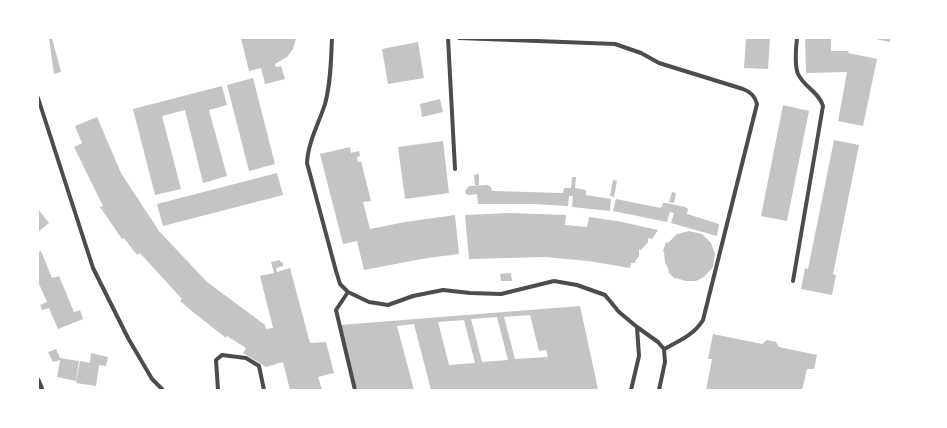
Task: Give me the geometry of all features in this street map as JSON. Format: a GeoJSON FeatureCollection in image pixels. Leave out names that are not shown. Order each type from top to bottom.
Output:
{"type":"FeatureCollection","features":[{"type":"Feature","properties":{"kind":"street"},"geometry":{"type":"LineString","coordinates":[[38,380],[42,390]]}},
{"type":"Feature","properties":{"kind":"lane"},"geometry":{"type":"LineString","coordinates":[[332,38],[331,72],[326,102],[308,152],[307,163],[340,284],[348,292],[369,302],[388,305],[413,296],[443,290],[501,294],[554,280],[578,284],[605,294],[620,312],[664,349],[665,362],[659,390]]}},
{"type":"Feature","properties":{"kind":"lane"},"geometry":{"type":"LineString","coordinates":[[448,38],[455,169]]}},
{"type":"Feature","properties":{"kind":"lane"},"geometry":{"type":"LineString","coordinates":[[460,38],[615,44],[640,53],[659,63],[743,88],[756,98],[757,104],[703,320],[691,335],[664,349]]}},
{"type":"Feature","properties":{"kind":"lane"},"geometry":{"type":"LineString","coordinates":[[793,282],[823,106],[818,95],[798,74],[796,38]]}},
{"type":"Feature","properties":{"kind":"lane"},"geometry":{"type":"LineString","coordinates":[[38,98],[93,268],[128,338],[152,379],[163,390]]}},
{"type":"Feature","properties":{"kind":"lane"},"geometry":{"type":"LineString","coordinates":[[348,292],[336,310],[355,390]]}},
{"type":"Feature","properties":{"kind":"lane"},"geometry":{"type":"LineString","coordinates":[[631,390],[639,356],[637,327]]}},
{"type":"Feature","properties":{"kind":"lane"},"geometry":{"type":"LineString","coordinates":[[218,390],[216,360],[222,355],[246,358],[259,366],[264,390]]}},
{"type":"Feature","properties":{"kind":"building"},"geometry":{"type":"Polygon","coordinates":[[[49,38],[52,38],[61,72],[54,74],[49,38]]]}},
{"type":"Feature","properties":{"kind":"building"},"geometry":{"type":"Polygon","coordinates":[[[241,38],[296,38],[293,49],[287,57],[275,64],[276,67],[281,66],[285,79],[265,84],[261,68],[249,71],[241,38]]]}},
{"type":"Feature","properties":{"kind":"building"},"geometry":{"type":"Polygon","coordinates":[[[746,38],[770,38],[768,69],[744,68],[746,38]]]}},
{"type":"Feature","properties":{"kind":"building"},"geometry":{"type":"Polygon","coordinates":[[[805,38],[831,38],[831,51],[849,51],[848,53],[877,59],[863,126],[838,121],[847,72],[806,73],[805,38]]]}},
{"type":"Feature","properties":{"kind":"building"},"geometry":{"type":"Polygon","coordinates":[[[871,38],[890,38],[890,42],[871,38]]]}},
{"type":"Feature","properties":{"kind":"building"},"geometry":{"type":"Polygon","coordinates":[[[418,42],[424,78],[388,84],[382,49],[418,42]]]}},
{"type":"Feature","properties":{"kind":"building"},"geometry":{"type":"Polygon","coordinates":[[[253,78],[275,164],[249,171],[227,85],[253,78]]]}},
{"type":"Feature","properties":{"kind":"building"},"geometry":{"type":"Polygon","coordinates":[[[222,86],[227,105],[209,110],[227,176],[203,183],[185,110],[162,116],[181,189],[155,195],[133,109],[222,86]]]}},
{"type":"Feature","properties":{"kind":"building"},"geometry":{"type":"Polygon","coordinates":[[[440,99],[443,112],[422,117],[420,104],[440,99]]]}},
{"type":"Feature","properties":{"kind":"building"},"geometry":{"type":"Polygon","coordinates":[[[783,105],[809,111],[787,221],[761,216],[783,105]]]}},
{"type":"Feature","properties":{"kind":"building"},"geometry":{"type":"Polygon","coordinates":[[[97,117],[121,173],[159,231],[207,282],[265,325],[266,329],[273,328],[260,276],[274,273],[271,262],[279,260],[283,263],[283,266],[276,268],[277,272],[290,268],[310,343],[326,342],[334,373],[318,377],[322,390],[290,390],[283,362],[266,367],[243,353],[246,348],[227,336],[226,338],[180,301],[182,299],[140,253],[137,255],[124,238],[122,239],[100,207],[103,206],[74,147],[82,143],[75,126],[97,117]]]}},
{"type":"Feature","properties":{"kind":"building"},"geometry":{"type":"Polygon","coordinates":[[[834,140],[859,145],[833,274],[836,275],[832,295],[801,289],[805,268],[808,269],[834,140]]]}},
{"type":"Feature","properties":{"kind":"building"},"geometry":{"type":"Polygon","coordinates":[[[443,141],[449,193],[405,199],[398,147],[443,141]]]}},
{"type":"Feature","properties":{"kind":"building"},"geometry":{"type":"Polygon","coordinates":[[[350,147],[351,153],[359,151],[358,162],[361,161],[371,201],[363,202],[370,229],[455,215],[459,254],[364,270],[357,241],[343,244],[320,154],[350,147]]]}},
{"type":"Feature","properties":{"kind":"building"},"geometry":{"type":"Polygon","coordinates":[[[277,173],[283,195],[163,226],[157,204],[277,173]]]}},
{"type":"Feature","properties":{"kind":"building"},"geometry":{"type":"Polygon","coordinates":[[[479,174],[479,185],[475,185],[474,175],[479,174]]]}},
{"type":"Feature","properties":{"kind":"building"},"geometry":{"type":"Polygon","coordinates":[[[572,177],[576,177],[575,188],[586,190],[586,195],[611,199],[610,211],[572,207],[573,196],[569,196],[568,206],[478,204],[477,194],[469,195],[465,191],[469,186],[488,185],[492,191],[563,193],[564,188],[571,188],[572,177]]]}},
{"type":"Feature","properties":{"kind":"building"},"geometry":{"type":"Polygon","coordinates":[[[613,180],[617,181],[614,197],[610,196],[613,180]]]}},
{"type":"Feature","properties":{"kind":"building"},"geometry":{"type":"Polygon","coordinates":[[[672,192],[676,193],[674,203],[669,202],[672,192]]]}},
{"type":"Feature","properties":{"kind":"building"},"geometry":{"type":"Polygon","coordinates":[[[616,199],[661,208],[663,203],[685,207],[688,209],[687,214],[719,224],[717,236],[671,223],[674,213],[670,212],[667,222],[613,211],[616,199]]]}},
{"type":"Feature","properties":{"kind":"building"},"geometry":{"type":"Polygon","coordinates":[[[38,209],[49,223],[38,232],[38,209]]]}},
{"type":"Feature","properties":{"kind":"building"},"geometry":{"type":"Polygon","coordinates":[[[509,213],[566,215],[565,225],[587,227],[589,217],[658,230],[652,239],[648,238],[648,242],[641,250],[639,249],[639,256],[634,263],[631,263],[630,268],[588,261],[545,257],[469,259],[465,215],[509,213]]]}},
{"type":"Feature","properties":{"kind":"building"},"geometry":{"type":"Polygon","coordinates":[[[689,231],[702,234],[711,243],[715,254],[713,267],[704,277],[696,281],[675,279],[668,272],[663,251],[666,242],[668,243],[677,234],[689,231]]]}},
{"type":"Feature","properties":{"kind":"building"},"geometry":{"type":"Polygon","coordinates":[[[41,251],[52,278],[59,276],[74,312],[80,310],[83,319],[58,329],[49,308],[42,310],[40,305],[47,302],[38,284],[38,252],[41,251]]]}},
{"type":"Feature","properties":{"kind":"building"},"geometry":{"type":"Polygon","coordinates":[[[511,273],[512,281],[501,281],[500,274],[511,273]]]}},
{"type":"Feature","properties":{"kind":"building"},"geometry":{"type":"Polygon","coordinates":[[[580,306],[598,389],[431,390],[414,324],[397,326],[414,390],[357,390],[340,325],[580,306]],[[530,315],[504,317],[515,359],[548,357],[546,350],[539,351],[530,315]],[[497,317],[471,319],[482,362],[508,360],[497,317]],[[464,320],[438,322],[449,365],[475,363],[464,320]]]}},
{"type":"Feature","properties":{"kind":"building"},"geometry":{"type":"Polygon","coordinates":[[[713,334],[762,344],[767,340],[776,342],[779,347],[817,355],[814,369],[807,369],[802,390],[706,390],[712,359],[708,359],[713,334]]]}},
{"type":"Feature","properties":{"kind":"building"},"geometry":{"type":"Polygon","coordinates":[[[56,349],[60,358],[79,361],[76,381],[57,377],[60,360],[53,362],[48,352],[56,349]]]}},
{"type":"Feature","properties":{"kind":"building"},"geometry":{"type":"Polygon","coordinates":[[[91,353],[108,357],[106,366],[99,365],[96,386],[76,383],[80,361],[90,363],[91,353]]]}}]}
